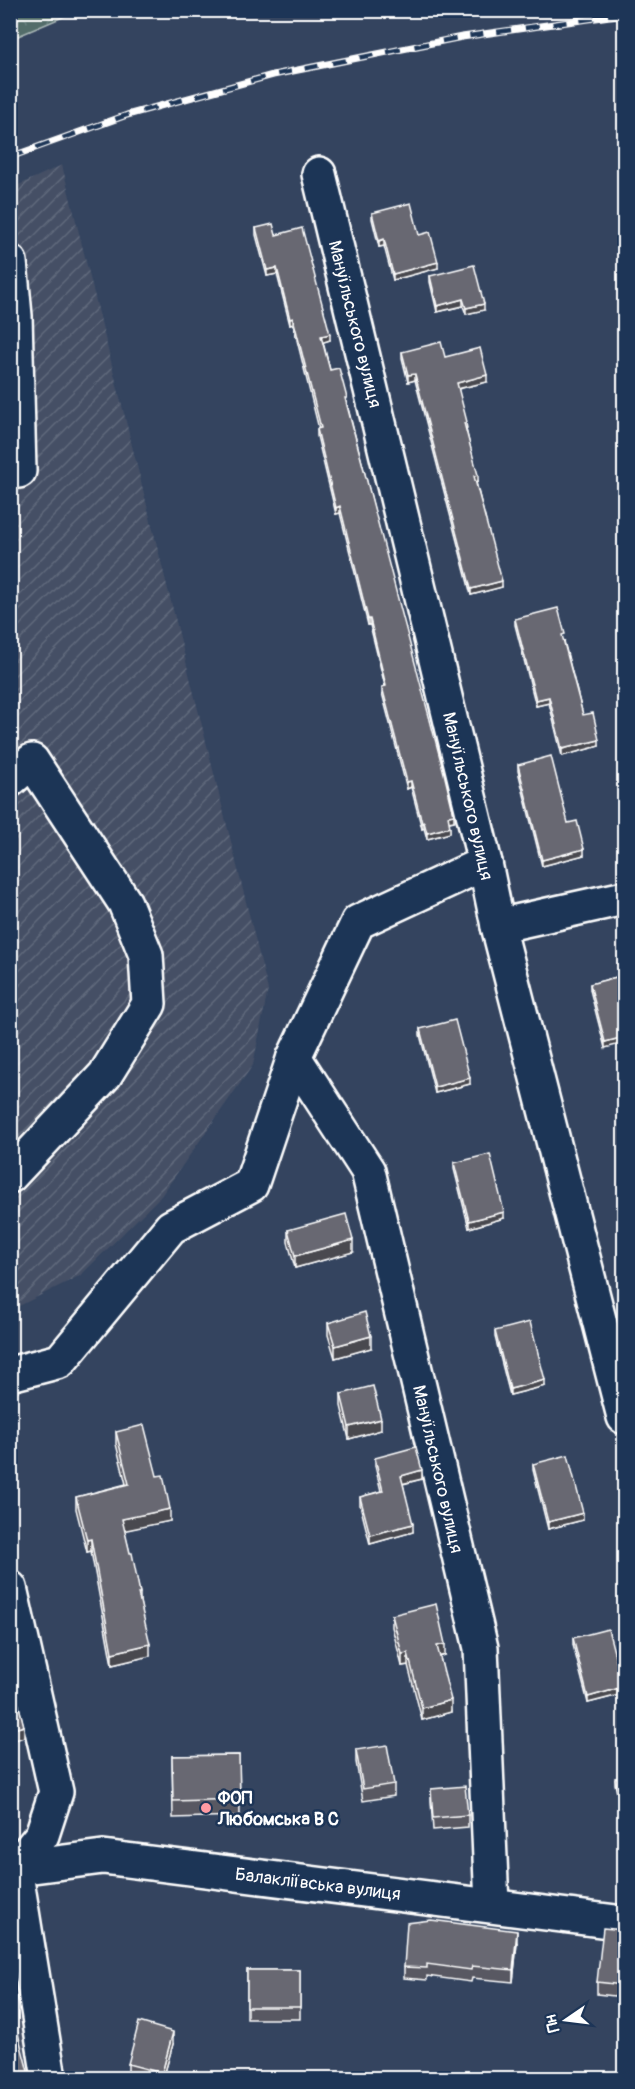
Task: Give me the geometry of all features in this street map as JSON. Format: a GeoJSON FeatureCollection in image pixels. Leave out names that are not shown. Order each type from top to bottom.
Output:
{"type":"FeatureCollection","features":[{"type":"Feature","properties":{"kind":"street","name":"Мануїльського вулиця"},"geometry":{"type":"LineString","coordinates":[[318,174],[485,863],[498,926],[624,1417]]}},
{"type":"Feature","properties":{"kind":"street"},"geometry":{"type":"LineString","coordinates":[[10,262],[19,471]]}},
{"type":"Feature","properties":{"kind":"street"},"geometry":{"type":"LineString","coordinates":[[10,780],[32,761],[125,903],[146,955],[148,1004],[105,1075],[10,1176]]}},
{"type":"Feature","properties":{"kind":"street"},"geometry":{"type":"LineString","coordinates":[[10,1374],[60,1361],[171,1227],[251,1185],[294,1057],[358,922],[485,863]]}},
{"type":"Feature","properties":{"kind":"street"},"geometry":{"type":"LineString","coordinates":[[498,926],[624,898]]}},
{"type":"Feature","properties":{"kind":"street","name":"Мануїльського вулиця"},"geometry":{"type":"LineString","coordinates":[[294,1057],[368,1171],[481,1648],[492,1905]]}},
{"type":"Feature","properties":{"kind":"street"},"geometry":{"type":"LineString","coordinates":[[10,1588],[56,1792],[42,1835],[13,1869],[49,2079]]}},
{"type":"Feature","properties":{"kind":"street","name":"Балакліївська вулиця"},"geometry":{"type":"LineString","coordinates":[[13,1869],[103,1857],[624,1923]]}},
{"type":"Feature","properties":{"kind":"shaded area"},"geometry":{"type":"Polygon","coordinates":[[[62,165],[268,990],[253,1065],[161,1196],[81,1275],[11,1310],[10,189],[62,165]]]}},
{"type":"Feature","properties":{"kind":"shaded area"},"geometry":{"type":"Polygon","coordinates":[[[11,1986],[37,2078],[11,2078],[11,1986]]]}},
{"type":"Feature","properties":{"kind":"green space"},"geometry":{"type":"Polygon","coordinates":[[[11,10],[77,10],[77,11],[11,39],[11,10]]]}},
{"type":"Feature","properties":{"kind":"building"},"geometry":{"type":"Polygon","coordinates":[[[624,184],[624,202],[620,186],[624,184]]]}},
{"type":"Feature","properties":{"kind":"building"},"geometry":{"type":"Polygon","coordinates":[[[411,203],[419,235],[430,232],[438,262],[393,274],[384,239],[379,241],[372,213],[411,203]]]}},
{"type":"Feature","properties":{"kind":"building"},"geometry":{"type":"Polygon","coordinates":[[[273,224],[276,235],[302,228],[330,334],[321,336],[330,370],[339,368],[347,398],[345,398],[444,773],[454,815],[448,816],[450,827],[427,833],[424,822],[422,823],[411,781],[407,782],[382,687],[386,686],[370,619],[368,619],[340,506],[336,508],[317,429],[321,428],[293,318],[290,319],[277,268],[267,270],[256,228],[273,224]]]}},
{"type":"Feature","properties":{"kind":"building"},"geometry":{"type":"Polygon","coordinates":[[[474,265],[484,304],[466,308],[463,299],[437,306],[430,276],[474,265]]]}},
{"type":"Feature","properties":{"kind":"building"},"geometry":{"type":"Polygon","coordinates":[[[441,342],[445,357],[480,348],[487,375],[457,383],[467,422],[464,423],[478,475],[474,476],[502,581],[471,589],[415,374],[408,375],[402,352],[441,342]]]}},
{"type":"Feature","properties":{"kind":"building"},"geometry":{"type":"Polygon","coordinates":[[[558,608],[565,634],[562,635],[583,715],[593,713],[599,740],[562,749],[549,697],[536,700],[515,619],[558,608]]]}},
{"type":"Feature","properties":{"kind":"building"},"geometry":{"type":"Polygon","coordinates":[[[551,756],[568,823],[577,821],[584,849],[542,860],[518,765],[551,756]]]}},
{"type":"Feature","properties":{"kind":"building"},"geometry":{"type":"Polygon","coordinates":[[[624,975],[624,1037],[605,1042],[590,984],[624,975]]]}},
{"type":"Feature","properties":{"kind":"building"},"geometry":{"type":"Polygon","coordinates":[[[455,1020],[470,1078],[435,1087],[420,1029],[455,1020]]]}},
{"type":"Feature","properties":{"kind":"building"},"geometry":{"type":"Polygon","coordinates":[[[490,1154],[504,1212],[469,1221],[454,1163],[490,1154]]]}},
{"type":"Feature","properties":{"kind":"building"},"geometry":{"type":"Polygon","coordinates":[[[346,1214],[353,1240],[295,1256],[288,1230],[346,1214]]]}},
{"type":"Feature","properties":{"kind":"building"},"geometry":{"type":"Polygon","coordinates":[[[365,1312],[371,1336],[335,1346],[328,1323],[365,1312]]]}},
{"type":"Feature","properties":{"kind":"building"},"geometry":{"type":"Polygon","coordinates":[[[530,1322],[545,1380],[510,1389],[495,1331],[530,1322]]]}},
{"type":"Feature","properties":{"kind":"building"},"geometry":{"type":"Polygon","coordinates":[[[373,1386],[381,1419],[349,1427],[341,1394],[373,1386]]]}},
{"type":"Feature","properties":{"kind":"building"},"geometry":{"type":"Polygon","coordinates":[[[144,1425],[157,1476],[163,1475],[170,1509],[122,1519],[130,1553],[132,1553],[140,1593],[138,1593],[150,1644],[112,1653],[91,1539],[87,1540],[76,1497],[129,1484],[116,1432],[144,1425]]]}},
{"type":"Feature","properties":{"kind":"building"},"geometry":{"type":"Polygon","coordinates":[[[416,1447],[422,1470],[401,1476],[413,1524],[370,1535],[360,1497],[383,1491],[375,1458],[416,1447]]]}},
{"type":"Feature","properties":{"kind":"building"},"geometry":{"type":"Polygon","coordinates":[[[568,1455],[583,1513],[548,1522],[533,1464],[568,1455]]]}},
{"type":"Feature","properties":{"kind":"building"},"geometry":{"type":"Polygon","coordinates":[[[436,1604],[445,1644],[437,1646],[451,1700],[422,1708],[408,1653],[402,1654],[392,1615],[436,1604]]]}},
{"type":"Feature","properties":{"kind":"building"},"geometry":{"type":"Polygon","coordinates":[[[608,1629],[623,1687],[588,1697],[573,1638],[608,1629]]]}},
{"type":"Feature","properties":{"kind":"building"},"geometry":{"type":"Polygon","coordinates":[[[10,1671],[24,1726],[10,1730],[10,1671]]]}},
{"type":"Feature","properties":{"kind":"building"},"geometry":{"type":"Polygon","coordinates":[[[387,1745],[394,1784],[363,1789],[356,1750],[387,1745]]]}},
{"type":"Feature","properties":{"kind":"building"},"geometry":{"type":"Polygon","coordinates":[[[239,1755],[240,1799],[173,1801],[172,1756],[239,1755]]]}},
{"type":"Feature","properties":{"kind":"building"},"geometry":{"type":"Polygon","coordinates":[[[624,1776],[624,1811],[623,1812],[615,1778],[624,1776]]]}},
{"type":"Feature","properties":{"kind":"building"},"geometry":{"type":"Polygon","coordinates":[[[465,1786],[468,1815],[433,1818],[431,1789],[465,1786]]]}},
{"type":"Feature","properties":{"kind":"building"},"geometry":{"type":"Polygon","coordinates":[[[431,1920],[517,1931],[513,1970],[472,1966],[471,1970],[427,1964],[427,1968],[404,1967],[407,1923],[431,1920]]]}},
{"type":"Feature","properties":{"kind":"building"},"geometry":{"type":"Polygon","coordinates":[[[603,1928],[624,1930],[623,1985],[597,1982],[603,1928]]]}},
{"type":"Feature","properties":{"kind":"building"},"geometry":{"type":"Polygon","coordinates":[[[247,1970],[300,1970],[300,2007],[247,2007],[247,1970]]]}},
{"type":"Feature","properties":{"kind":"building"},"geometry":{"type":"Polygon","coordinates":[[[10,2004],[30,2079],[10,2079],[10,2004]]]}},
{"type":"Feature","properties":{"kind":"building"},"geometry":{"type":"Polygon","coordinates":[[[139,2022],[173,2032],[162,2073],[128,2064],[139,2022]]]}},
{"type":"Feature","properties":{"kind":"railway"},"geometry":{"type":"LineString","coordinates":[[10,157],[127,115],[273,75],[462,37],[624,14]]}},
{"type":"Feature","properties":{"kind":"place","name":"ФОП Любомська В С"},"geometry":{"type":"Point","coordinates":[206,1808]}}]}
